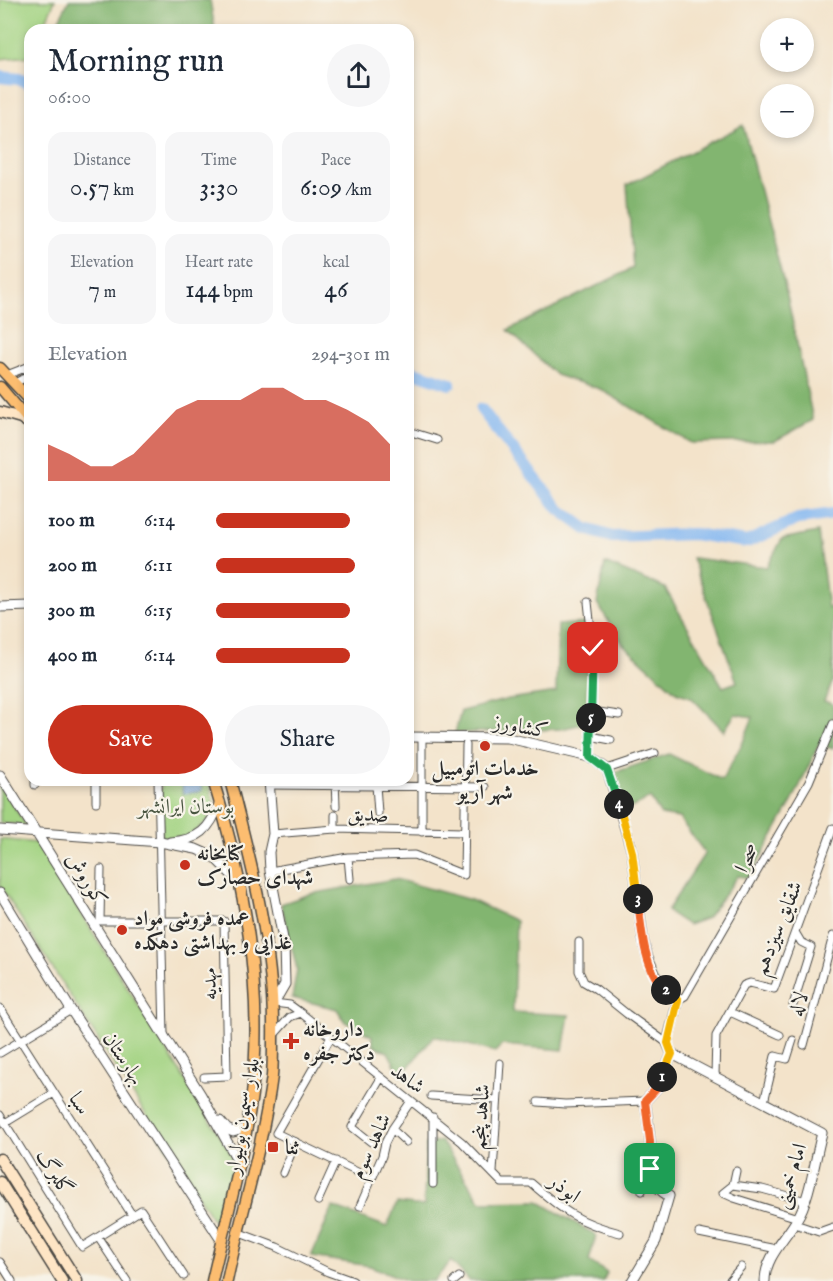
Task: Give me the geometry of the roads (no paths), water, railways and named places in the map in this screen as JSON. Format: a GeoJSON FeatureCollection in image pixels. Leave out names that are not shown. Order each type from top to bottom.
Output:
{"type":"FeatureCollection","features":[{"type":"Feature","properties":{"kind":"main road"},"geometry":{"type":"LineString","coordinates":[[4,382],[24,396]]}},
{"type":"Feature","properties":{"kind":"main road"},"geometry":{"type":"LineString","coordinates":[[4,382],[24,414]]}},
{"type":"Feature","properties":{"kind":"main road"},"geometry":{"type":"LineString","coordinates":[[0,412],[24,420]]}},
{"type":"Feature","properties":{"kind":"main road","name":"بلوار سیمون بولیوار"},"geometry":{"type":"LineString","coordinates":[[212,1281],[247,1128],[254,1061],[255,998],[249,933],[215,786]]}},
{"type":"Feature","properties":{"kind":"main road","name":"بلوار سیمون بولیوار"},"geometry":{"type":"LineString","coordinates":[[227,1281],[260,1141],[272,1075],[273,1035],[273,1003],[263,926],[231,786]]}},
{"type":"Feature","properties":{"kind":"main road"},"geometry":{"type":"LineString","coordinates":[[0,1159],[77,1281]]}},
{"type":"Feature","properties":{"kind":"main road"},"geometry":{"type":"LineString","coordinates":[[0,1182],[62,1281]]}},
{"type":"Feature","properties":{"kind":"street"},"geometry":{"type":"LineString","coordinates":[[4,382],[24,370]]}},
{"type":"Feature","properties":{"kind":"street"},"geometry":{"type":"LineString","coordinates":[[4,382],[24,377]]}},
{"type":"Feature","properties":{"kind":"street"},"geometry":{"type":"LineString","coordinates":[[414,433],[437,440]]}},
{"type":"Feature","properties":{"kind":"street"},"geometry":{"type":"LineString","coordinates":[[588,602],[593,648],[590,757]]}},
{"type":"Feature","properties":{"kind":"street"},"geometry":{"type":"LineString","coordinates":[[0,607],[24,606]]}},
{"type":"Feature","properties":{"kind":"street"},"geometry":{"type":"LineString","coordinates":[[592,711],[619,716]]}},
{"type":"Feature","properties":{"kind":"street","name":"صحرا"},"geometry":{"type":"LineString","coordinates":[[678,1000],[686,996],[809,782],[833,724]]}},
{"type":"Feature","properties":{"kind":"street"},"geometry":{"type":"LineString","coordinates":[[590,736],[611,740]]}},
{"type":"Feature","properties":{"kind":"street","name":"کشاورز"},"geometry":{"type":"LineString","coordinates":[[414,737],[508,738],[590,757],[607,770]]}},
{"type":"Feature","properties":{"kind":"street"},"geometry":{"type":"LineString","coordinates":[[422,737],[422,832]]}},
{"type":"Feature","properties":{"kind":"street"},"geometry":{"type":"LineString","coordinates":[[270,871],[348,857],[414,855],[464,875],[466,745]]}},
{"type":"Feature","properties":{"kind":"street"},"geometry":{"type":"LineString","coordinates":[[538,1102],[565,1104],[645,1101],[657,1088],[672,1054],[668,1043],[678,1000],[660,985],[646,955],[632,852],[607,770],[655,753]]}},
{"type":"Feature","properties":{"kind":"street","name":"کوروش"},"geometry":{"type":"LineString","coordinates":[[0,775],[201,1095]]}},
{"type":"Feature","properties":{"kind":"street"},"geometry":{"type":"LineString","coordinates":[[96,786],[96,802]]}},
{"type":"Feature","properties":{"kind":"street"},"geometry":{"type":"LineString","coordinates":[[158,786],[164,1038]]}},
{"type":"Feature","properties":{"kind":"street"},"geometry":{"type":"LineString","coordinates":[[269,786],[273,834],[269,852],[270,871],[284,944],[285,984],[273,1003]]}},
{"type":"Feature","properties":{"kind":"street"},"geometry":{"type":"LineString","coordinates":[[335,786],[336,806]]}},
{"type":"Feature","properties":{"kind":"street"},"geometry":{"type":"LineString","coordinates":[[378,813],[376,786],[485,787]]}},
{"type":"Feature","properties":{"kind":"street"},"geometry":{"type":"LineString","coordinates":[[0,830],[160,842],[188,840],[201,834],[211,821],[220,802]]}},
{"type":"Feature","properties":{"kind":"street"},"geometry":{"type":"LineString","coordinates":[[335,815],[335,829]]}},
{"type":"Feature","properties":{"kind":"street","name":"شقایق سیزدهم"},"geometry":{"type":"LineString","coordinates":[[715,1076],[716,1036],[746,983],[774,989],[833,828]]}},
{"type":"Feature","properties":{"kind":"street","name":"صدیق"},"geometry":{"type":"LineString","coordinates":[[273,834],[335,829],[463,832]]}},
{"type":"Feature","properties":{"kind":"street"},"geometry":{"type":"LineString","coordinates":[[160,842],[207,853],[221,862],[239,882]]}},
{"type":"Feature","properties":{"kind":"street"},"geometry":{"type":"LineString","coordinates":[[348,857],[350,879]]}},
{"type":"Feature","properties":{"kind":"street","name":"مهدیه"},"geometry":{"type":"LineString","coordinates":[[101,869],[100,921],[224,921],[227,1076],[204,1077]]}},
{"type":"Feature","properties":{"kind":"street","name":"بهارستان"},"geometry":{"type":"LineString","coordinates":[[0,894],[71,1010],[221,1240]]}},
{"type":"Feature","properties":{"kind":"street"},"geometry":{"type":"LineString","coordinates":[[793,1005],[811,947],[801,942],[795,932]]}},
{"type":"Feature","properties":{"kind":"street","name":"لاله"},"geometry":{"type":"LineString","coordinates":[[804,1045],[833,936]]}},
{"type":"Feature","properties":{"kind":"street"},"geometry":{"type":"LineString","coordinates":[[579,942],[579,971],[584,982],[668,1043]]}},
{"type":"Feature","properties":{"kind":"street","name":"شاهد"},"geometry":{"type":"LineString","coordinates":[[273,1003],[290,1005],[301,1013],[462,1142],[493,1172]]}},
{"type":"Feature","properties":{"kind":"street","name":"سبا"},"geometry":{"type":"LineString","coordinates":[[0,1008],[132,1215]]}},
{"type":"Feature","properties":{"kind":"street"},"geometry":{"type":"LineString","coordinates":[[0,1053],[71,1010]]}},
{"type":"Feature","properties":{"kind":"street"},"geometry":{"type":"LineString","coordinates":[[730,1012],[780,1035]]}},
{"type":"Feature","properties":{"kind":"street"},"geometry":{"type":"LineString","coordinates":[[273,1035],[290,1017],[301,1013]]}},
{"type":"Feature","properties":{"kind":"street"},"geometry":{"type":"LineString","coordinates":[[331,1037],[276,1133],[372,1179]]}},
{"type":"Feature","properties":{"kind":"street"},"geometry":{"type":"LineString","coordinates":[[764,1102],[775,1056],[787,1059],[793,1040]]}},
{"type":"Feature","properties":{"kind":"street","name":"امام خمینی"},"geometry":{"type":"LineString","coordinates":[[672,1054],[822,1133],[806,1201],[767,1267],[765,1281]]}},
{"type":"Feature","properties":{"kind":"street","name":"شاهد پنجم"},"geometry":{"type":"LineString","coordinates":[[493,1172],[500,1063]]}},
{"type":"Feature","properties":{"kind":"street"},"geometry":{"type":"LineString","coordinates":[[371,1142],[352,1127],[381,1078]]}},
{"type":"Feature","properties":{"kind":"street"},"geometry":{"type":"LineString","coordinates":[[5,1123],[54,1093]]}},
{"type":"Feature","properties":{"kind":"street"},"geometry":{"type":"LineString","coordinates":[[201,1095],[227,1129],[233,1132],[247,1128]]}},
{"type":"Feature","properties":{"kind":"street"},"geometry":{"type":"LineString","coordinates":[[201,1095],[239,1163]]}},
{"type":"Feature","properties":{"kind":"street"},"geometry":{"type":"LineString","coordinates":[[431,1096],[497,1100]]}},
{"type":"Feature","properties":{"kind":"street","name":"شاهد سوم"},"geometry":{"type":"LineString","coordinates":[[360,1206],[392,1129],[411,1101]]}},
{"type":"Feature","properties":{"kind":"street"},"geometry":{"type":"LineString","coordinates":[[642,1191],[650,1172],[650,1141],[645,1101]]}},
{"type":"Feature","properties":{"kind":"street","name":"گلبرگ"},"geometry":{"type":"LineString","coordinates":[[0,1115],[82,1247],[98,1237]]}},
{"type":"Feature","properties":{"kind":"street"},"geometry":{"type":"LineString","coordinates":[[433,1118],[434,1184]]}},
{"type":"Feature","properties":{"kind":"street"},"geometry":{"type":"LineString","coordinates":[[392,1129],[406,1142]]}},
{"type":"Feature","properties":{"kind":"street"},"geometry":{"type":"LineString","coordinates":[[283,1173],[296,1142]]}},
{"type":"Feature","properties":{"kind":"street"},"geometry":{"type":"LineString","coordinates":[[318,1201],[336,1161]]}},
{"type":"Feature","properties":{"kind":"street"},"geometry":{"type":"LineString","coordinates":[[736,1171],[733,1185],[723,1193],[819,1232],[833,1227]]}},
{"type":"Feature","properties":{"kind":"street","name":"ابوذر"},"geometry":{"type":"LineString","coordinates":[[493,1172],[502,1182],[531,1183],[561,1209],[583,1222],[620,1233]]}},
{"type":"Feature","properties":{"kind":"street"},"geometry":{"type":"LineString","coordinates":[[632,1281],[657,1241],[669,1196],[657,1187],[650,1172]]}},
{"type":"Feature","properties":{"kind":"street"},"geometry":{"type":"LineString","coordinates":[[733,1185],[762,1189],[806,1201]]}},
{"type":"Feature","properties":{"kind":"street"},"geometry":{"type":"LineString","coordinates":[[127,1281],[98,1237],[141,1210],[184,1276]]}},
{"type":"Feature","properties":{"kind":"street"},"geometry":{"type":"LineString","coordinates":[[237,1232],[278,1247],[336,1278],[353,1281]]}},
{"type":"Feature","properties":{"kind":"street"},"geometry":{"type":"LineString","coordinates":[[699,1233],[777,1249]]}},
{"type":"Feature","properties":{"kind":"street"},"geometry":{"type":"LineString","coordinates":[[0,1262],[12,1281]]}},
{"type":"Feature","properties":{"kind":"street"},"geometry":{"type":"LineString","coordinates":[[729,1281],[741,1267]]}},
{"type":"Feature","properties":{"kind":"water"},"geometry":{"type":"Polygon","coordinates":[[[182,786],[201,786],[202,791],[183,794],[182,786]]]}},
{"type":"Feature","properties":{"kind":"waterway"},"geometry":{"type":"LineString","coordinates":[[0,77],[24,81]]}},
{"type":"Feature","properties":{"kind":"waterway"},"geometry":{"type":"LineString","coordinates":[[414,372],[450,384]]}},
{"type":"Feature","properties":{"kind":"waterway"},"geometry":{"type":"LineString","coordinates":[[481,409],[559,509],[586,529],[612,537],[693,534],[747,542],[798,519],[833,514]]}},
{"type":"Feature","properties":{"kind":"place","name":"خدمات اتومبیل شهر آریو"},"geometry":{"type":"Point","coordinates":[485,746]}},
{"type":"Feature","properties":{"kind":"place","name":"کتابخانه شهدای حصارک"},"geometry":{"type":"Point","coordinates":[185,865]}},
{"type":"Feature","properties":{"kind":"place","name":"عمده فروشی مواد غذایی و بهداشتی دهکده"},"geometry":{"type":"Point","coordinates":[122,930]}},
{"type":"Feature","properties":{"kind":"place","name":"داروخانه دکتر جفره"},"geometry":{"type":"Point","coordinates":[291,1041]}},
{"type":"Feature","properties":{"kind":"place","name":"ثنا"},"geometry":{"type":"Point","coordinates":[273,1147]}},
{"type":"Feature","properties":{"kind":"park label","name":"بوستان ایرانشهر"},"geometry":{"type":"Point","coordinates":[186,806]}}]}
